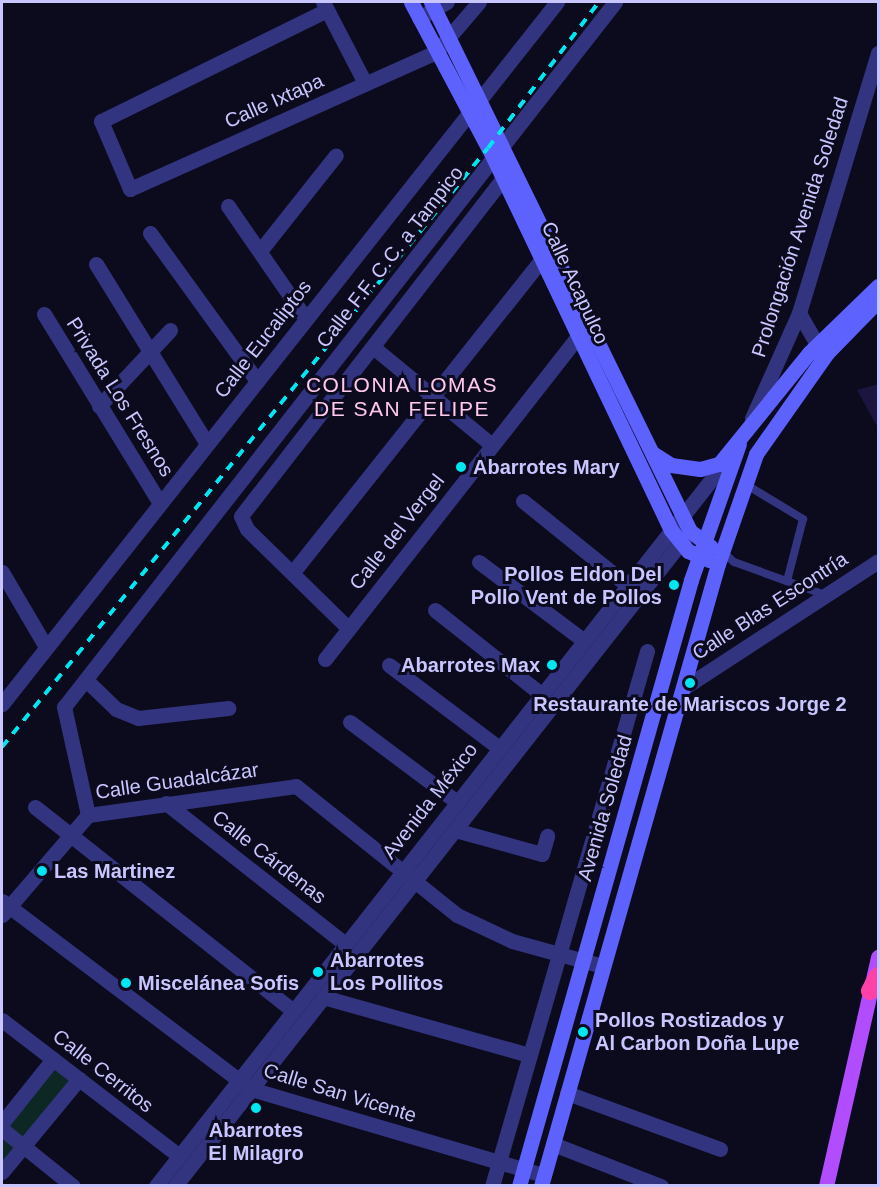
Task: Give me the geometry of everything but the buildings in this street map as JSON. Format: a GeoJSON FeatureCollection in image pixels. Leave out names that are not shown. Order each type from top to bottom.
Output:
{"type":"FeatureCollection","features":[{"type":"Feature","properties":{"kind":"main road"},"geometry":{"type":"LineString","coordinates":[[826,1185],[879,957]]}},
{"type":"Feature","properties":{"kind":"street","name":"Calle Acapulco"},"geometry":{"type":"LineString","coordinates":[[411,2],[468,114],[494,159],[577,337],[680,535],[702,550],[720,558]]}},
{"type":"Feature","properties":{"kind":"street"},"geometry":{"type":"LineString","coordinates":[[434,48],[449,36],[479,2]]}},
{"type":"Feature","properties":{"kind":"street","name":"Calle Eucaliptos"},"geometry":{"type":"LineString","coordinates":[[2,704],[557,2]]}},
{"type":"Feature","properties":{"kind":"street","name":"Calle F.F. C.C. a Tampico"},"geometry":{"type":"LineString","coordinates":[[88,815],[64,707],[615,2]]}},
{"type":"Feature","properties":{"kind":"street","name":"Calle Acapulco"},"geometry":{"type":"LineString","coordinates":[[438,4],[449,36],[505,143],[682,517]]}},
{"type":"Feature","properties":{"kind":"street"},"geometry":{"type":"LineString","coordinates":[[419,18],[438,4]]}},
{"type":"Feature","properties":{"kind":"street"},"geometry":{"type":"LineString","coordinates":[[325,6],[362,79]]}},
{"type":"Feature","properties":{"kind":"street","name":"Calle Ixtapa"},"geometry":{"type":"LineString","coordinates":[[325,6],[100,121],[130,189],[362,79],[434,48]]}},
{"type":"Feature","properties":{"kind":"street","name":"Prolongación Avenida Soledad"},"geometry":{"type":"LineString","coordinates":[[739,444],[799,313],[879,53]]}},
{"type":"Feature","properties":{"kind":"street"},"geometry":{"type":"LineString","coordinates":[[260,251],[336,155]]}},
{"type":"Feature","properties":{"kind":"street"},"geometry":{"type":"LineString","coordinates":[[348,628],[247,529],[241,516],[503,178]]}},
{"type":"Feature","properties":{"kind":"street"},"geometry":{"type":"LineString","coordinates":[[228,206],[306,319]]}},
{"type":"Feature","properties":{"kind":"street"},"geometry":{"type":"LineString","coordinates":[[150,233],[257,381]]}},
{"type":"Feature","properties":{"kind":"street"},"geometry":{"type":"LineString","coordinates":[[293,572],[431,394],[540,259],[554,245]]}},
{"type":"Feature","properties":{"kind":"street"},"geometry":{"type":"LineString","coordinates":[[96,264],[148,354],[207,444]]}},
{"type":"Feature","properties":{"kind":"street"},"geometry":{"type":"LineString","coordinates":[[654,454],[671,465],[700,469],[718,464],[739,444],[817,344],[879,286]]}},
{"type":"Feature","properties":{"kind":"street"},"geometry":{"type":"LineString","coordinates":[[543,1180],[720,558],[756,454],[827,353],[879,302]]}},
{"type":"Feature","properties":{"kind":"street"},"geometry":{"type":"LineString","coordinates":[[799,313],[817,344]]}},
{"type":"Feature","properties":{"kind":"street","name":"Privada Los Fresnos"},"geometry":{"type":"LineString","coordinates":[[44,314],[160,502]]}},
{"type":"Feature","properties":{"kind":"street","name":"Calle del Vergel"},"geometry":{"type":"LineString","coordinates":[[325,659],[591,321]]}},
{"type":"Feature","properties":{"kind":"street"},"geometry":{"type":"LineString","coordinates":[[99,406],[170,330]]}},
{"type":"Feature","properties":{"kind":"street"},"geometry":{"type":"LineString","coordinates":[[373,347],[492,446]]}},
{"type":"Feature","properties":{"kind":"street","name":"Avenida México"},"geometry":{"type":"LineString","coordinates":[[177,1185],[293,1011],[345,944],[454,830],[680,535],[682,517],[739,444]]}},
{"type":"Feature","properties":{"kind":"street","name":"Avenida Soledad"},"geometry":{"type":"LineString","coordinates":[[519,1185],[702,550],[739,444]]}},
{"type":"Feature","properties":{"kind":"street"},"geometry":{"type":"LineString","coordinates":[[523,501],[627,585]]}},
{"type":"Feature","properties":{"kind":"street","name":"Avenida México"},"geometry":{"type":"LineString","coordinates":[[156,1185],[179,1156],[323,997],[407,878],[457,802],[627,585],[680,535]]}},
{"type":"Feature","properties":{"kind":"street","name":"Calle Blas Escontría"},"geometry":{"type":"LineString","coordinates":[[685,687],[879,561]]}},
{"type":"Feature","properties":{"kind":"street"},"geometry":{"type":"LineString","coordinates":[[479,562],[584,640]]}},
{"type":"Feature","properties":{"kind":"street"},"geometry":{"type":"LineString","coordinates":[[2,572],[46,647]]}},
{"type":"Feature","properties":{"kind":"street"},"geometry":{"type":"LineString","coordinates":[[435,610],[541,694]]}},
{"type":"Feature","properties":{"kind":"street"},"geometry":{"type":"LineString","coordinates":[[492,1185],[647,651]]}},
{"type":"Feature","properties":{"kind":"street"},"geometry":{"type":"LineString","coordinates":[[389,665],[499,748]]}},
{"type":"Feature","properties":{"kind":"street"},"geometry":{"type":"LineString","coordinates":[[86,680],[116,709],[138,718],[228,708]]}},
{"type":"Feature","properties":{"kind":"street"},"geometry":{"type":"LineString","coordinates":[[350,722],[457,802]]}},
{"type":"Feature","properties":{"kind":"street"},"geometry":{"type":"LineString","coordinates":[[616,759],[640,762]]}},
{"type":"Feature","properties":{"kind":"street","name":"Calle Guadalcázar"},"geometry":{"type":"LineString","coordinates":[[4,908],[67,833],[88,815],[296,786],[407,878]]}},
{"type":"Feature","properties":{"kind":"street","name":"Calle Cárdenas"},"geometry":{"type":"LineString","coordinates":[[166,803],[345,944]]}},
{"type":"Feature","properties":{"kind":"street"},"geometry":{"type":"LineString","coordinates":[[35,807],[293,1011]]}},
{"type":"Feature","properties":{"kind":"street"},"geometry":{"type":"LineString","coordinates":[[454,830],[542,854],[547,836]]}},
{"type":"Feature","properties":{"kind":"street"},"geometry":{"type":"LineString","coordinates":[[407,878],[483,928],[559,955],[603,966]]}},
{"type":"Feature","properties":{"kind":"street","name":"Calle San Vicente"},"geometry":{"type":"LineString","coordinates":[[4,908],[245,1085],[499,1161],[524,1169],[543,1180]]}},
{"type":"Feature","properties":{"kind":"street"},"geometry":{"type":"LineString","coordinates":[[323,997],[530,1055]]}},
{"type":"Feature","properties":{"kind":"street","name":"Calle Cerritos"},"geometry":{"type":"LineString","coordinates":[[2,1020],[179,1156]]}},
{"type":"Feature","properties":{"kind":"street"},"geometry":{"type":"LineString","coordinates":[[2,1124],[52,1059]]}},
{"type":"Feature","properties":{"kind":"street"},"geometry":{"type":"LineString","coordinates":[[2,1172],[79,1079]]}},
{"type":"Feature","properties":{"kind":"street"},"geometry":{"type":"LineString","coordinates":[[567,1093],[720,1149]]}},
{"type":"Feature","properties":{"kind":"street"},"geometry":{"type":"LineString","coordinates":[[2,1129],[73,1185]]}},
{"type":"Feature","properties":{"kind":"street"},"geometry":{"type":"LineString","coordinates":[[553,1144],[661,1185]]}},
{"type":"Feature","properties":{"kind":"lane"},"geometry":{"type":"LineString","coordinates":[[745,484],[803,519],[787,581]]}},
{"type":"Feature","properties":{"kind":"lane"},"geometry":{"type":"LineString","coordinates":[[720,558],[826,596]]}},
{"type":"Feature","properties":{"kind":"lane"},"geometry":{"type":"LineString","coordinates":[[720,558],[734,562]]}},
{"type":"Feature","properties":{"kind":"green space"},"geometry":{"type":"Polygon","coordinates":[[[53,1063],[74,1080],[2,1169],[2,1126],[53,1063]]]}},
{"type":"Feature","properties":{"kind":"railway"},"geometry":{"type":"LineString","coordinates":[[2,747],[488,148],[599,2]]}},
{"type":"Feature","properties":{"kind":"place","name":"Abarrotes Mary"},"geometry":{"type":"Point","coordinates":[461,467]}},
{"type":"Feature","properties":{"kind":"place","name":"Pollos Eldon Del Pollo Vent de Pollos"},"geometry":{"type":"Point","coordinates":[674,585]}},
{"type":"Feature","properties":{"kind":"place","name":"Abarrotes Max"},"geometry":{"type":"Point","coordinates":[552,665]}},
{"type":"Feature","properties":{"kind":"place","name":"Restaurante de Mariscos Jorge 2"},"geometry":{"type":"Point","coordinates":[690,683]}},
{"type":"Feature","properties":{"kind":"place","name":"Las Martinez"},"geometry":{"type":"Point","coordinates":[42,871]}},
{"type":"Feature","properties":{"kind":"place","name":"Abarrotes Los Pollitos"},"geometry":{"type":"Point","coordinates":[318,972]}},
{"type":"Feature","properties":{"kind":"place","name":"Miscelánea Sofis"},"geometry":{"type":"Point","coordinates":[126,983]}},
{"type":"Feature","properties":{"kind":"place","name":"Pollos Rostizados y Al Carbon Doña Lupe"},"geometry":{"type":"Point","coordinates":[583,1032]}},
{"type":"Feature","properties":{"kind":"place","name":"Abarrotes El Milagro"},"geometry":{"type":"Point","coordinates":[256,1108]}},
{"type":"Feature","properties":{"kind":"district","name":"COLONIA LOMAS DE SAN FELIPE"},"geometry":{"type":"Point","coordinates":[402,397]}}]}
